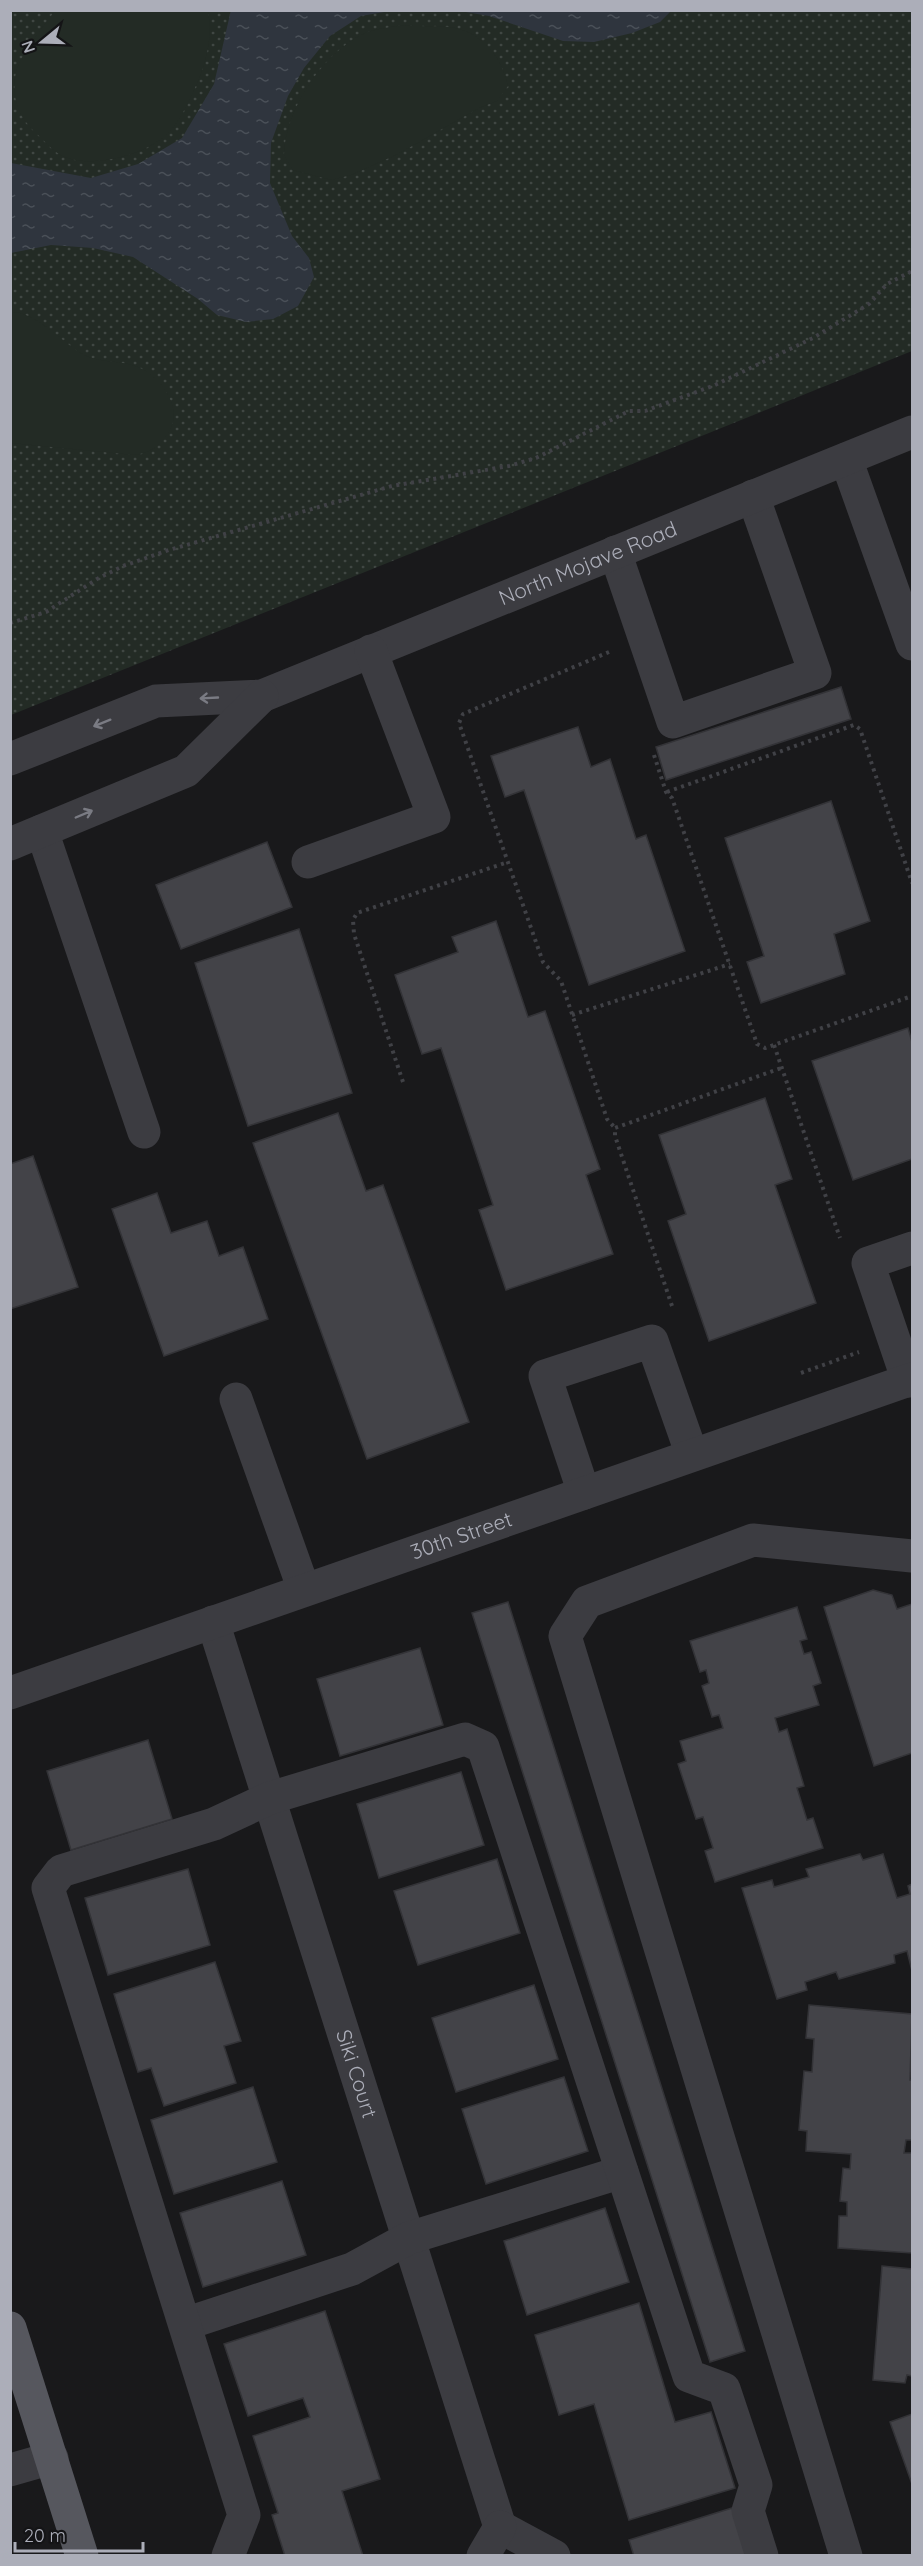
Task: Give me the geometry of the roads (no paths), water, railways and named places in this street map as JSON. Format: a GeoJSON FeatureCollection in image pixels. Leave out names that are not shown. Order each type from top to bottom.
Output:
{"type":"FeatureCollection","features":[{"type":"Feature","properties":{"kind":"main road"},"geometry":{"type":"LineString","coordinates":[[10,2328],[82,2556]]}},
{"type":"Feature","properties":{"kind":"street","name":"North Mojave Road"},"geometry":{"type":"LineString","coordinates":[[10,759],[156,701],[262,696],[912,432]]}},
{"type":"Feature","properties":{"kind":"street"},"geometry":{"type":"LineString","coordinates":[[846,459],[912,644]]}},
{"type":"Feature","properties":{"kind":"street"},"geometry":{"type":"LineString","coordinates":[[615,552],[673,722],[815,673],[753,496]]}},
{"type":"Feature","properties":{"kind":"street"},"geometry":{"type":"LineString","coordinates":[[308,862],[434,817],[371,651]]}},
{"type":"Feature","properties":{"kind":"street","name":"North Mojave Road"},"geometry":{"type":"LineString","coordinates":[[10,844],[186,771],[262,696]]}},
{"type":"Feature","properties":{"kind":"street"},"geometry":{"type":"LineString","coordinates":[[42,831],[144,1132]]}},
{"type":"Feature","properties":{"kind":"street"},"geometry":{"type":"LineString","coordinates":[[910,1380],[868,1263],[912,1248]]}},
{"type":"Feature","properties":{"kind":"street"},"geometry":{"type":"LineString","coordinates":[[585,1493],[545,1376],[652,1341],[692,1455]]}},
{"type":"Feature","properties":{"kind":"street","name":"30th Street"},"geometry":{"type":"LineString","coordinates":[[10,1693],[910,1380]]}},
{"type":"Feature","properties":{"kind":"street"},"geometry":{"type":"LineString","coordinates":[[236,1399],[304,1590]]}},
{"type":"Feature","properties":{"kind":"street"},"geometry":{"type":"LineString","coordinates":[[846,2556],[565,1636],[587,1602],[753,1540],[912,1556]]}},
{"type":"Feature","properties":{"kind":"street","name":"Siki Court"},"geometry":{"type":"LineString","coordinates":[[213,1622],[500,2527]]}},
{"type":"Feature","properties":{"kind":"street"},"geometry":{"type":"LineString","coordinates":[[228,2556],[244,2515],[48,1888],[62,1871],[214,1824],[270,1798],[465,1739],[483,1747],[689,2376],[724,2389],[756,2485],[748,2511],[762,2556]]}},
{"type":"Feature","properties":{"kind":"street"},"geometry":{"type":"LineString","coordinates":[[184,2324],[352,2269],[410,2238],[622,2172]]}},
{"type":"Feature","properties":{"kind":"street"},"geometry":{"type":"LineString","coordinates":[[10,2470],[52,2458]]}},
{"type":"Feature","properties":{"kind":"street"},"geometry":{"type":"LineString","coordinates":[[483,2556],[500,2527],[554,2556]]}},
{"type":"Feature","properties":{"kind":"water"},"geometry":{"type":"Polygon","coordinates":[[[231,10],[390,11],[361,16],[330,36],[304,68],[288,96],[271,143],[270,183],[292,236],[309,258],[314,277],[298,306],[273,319],[246,322],[217,315],[198,299],[133,257],[93,248],[51,245],[11,253],[11,163],[91,178],[138,164],[182,138],[214,84],[231,10]]]}},
{"type":"Feature","properties":{"kind":"water"},"geometry":{"type":"Polygon","coordinates":[[[671,10],[660,22],[632,33],[594,42],[563,41],[489,16],[460,11],[671,10]]]}}]}
